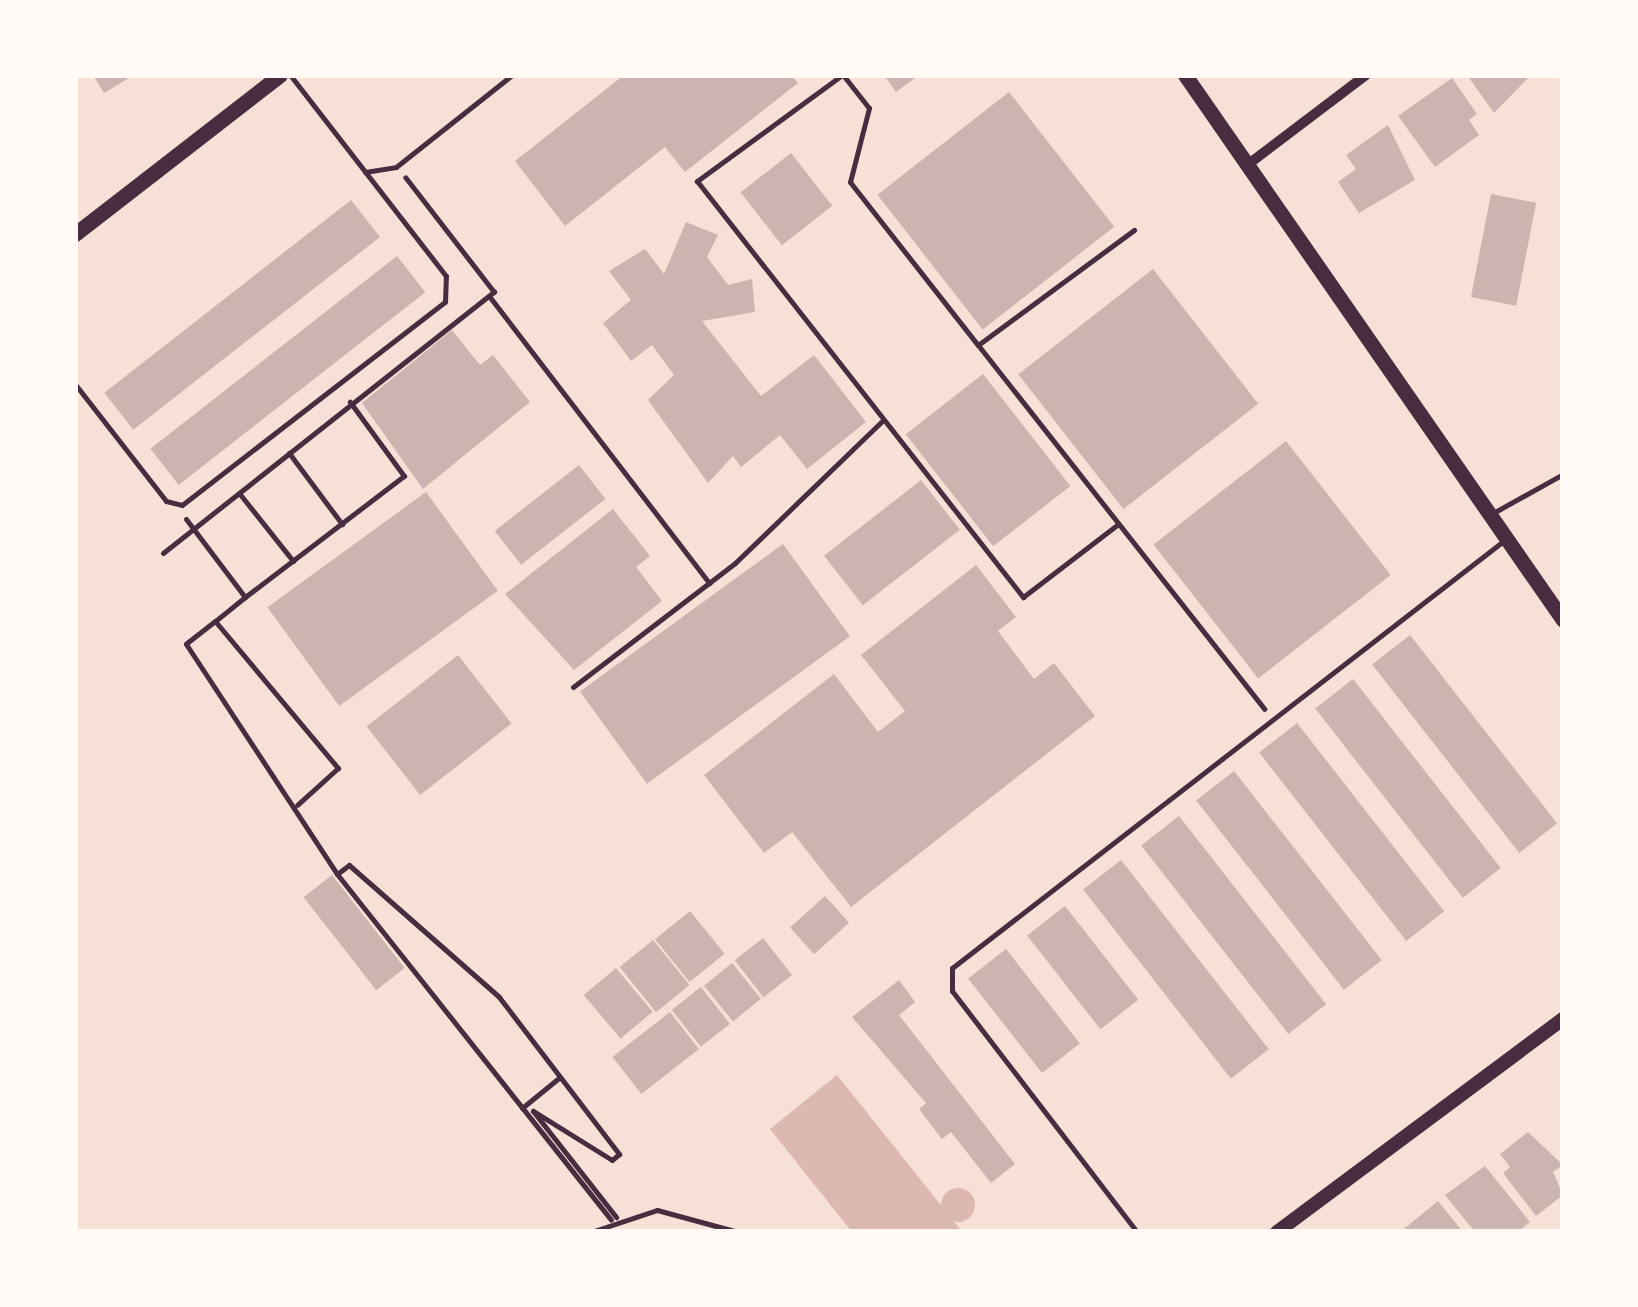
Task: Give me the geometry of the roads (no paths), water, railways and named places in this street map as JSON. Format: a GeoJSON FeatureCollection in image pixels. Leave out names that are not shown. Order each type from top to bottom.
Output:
{"type":"FeatureCollection","features":[{"type":"Feature","properties":{"kind":"main road"},"geometry":{"type":"LineString","coordinates":[[75,234],[280,75]]}},
{"type":"Feature","properties":{"kind":"main road"},"geometry":{"type":"LineString","coordinates":[[1184,75],[1563,620]]}},
{"type":"Feature","properties":{"kind":"street"},"geometry":{"type":"LineString","coordinates":[[1246,166],[1366,75]]}},
{"type":"Feature","properties":{"kind":"street"},"geometry":{"type":"LineString","coordinates":[[1278,1232],[1563,1019]]}},
{"type":"Feature","properties":{"kind":"lane"},"geometry":{"type":"LineString","coordinates":[[75,384],[176,505],[224,476],[445,302],[450,285],[290,75]]}},
{"type":"Feature","properties":{"kind":"lane"},"geometry":{"type":"LineString","coordinates":[[366,172],[396,166],[512,75]]}},
{"type":"Feature","properties":{"kind":"lane"},"geometry":{"type":"LineString","coordinates":[[1490,515],[1563,474]]}},
{"type":"Feature","properties":{"kind":"lane"},"geometry":{"type":"LineString","coordinates":[[1137,1232],[950,976],[1272,719],[1508,538]]}}]}
